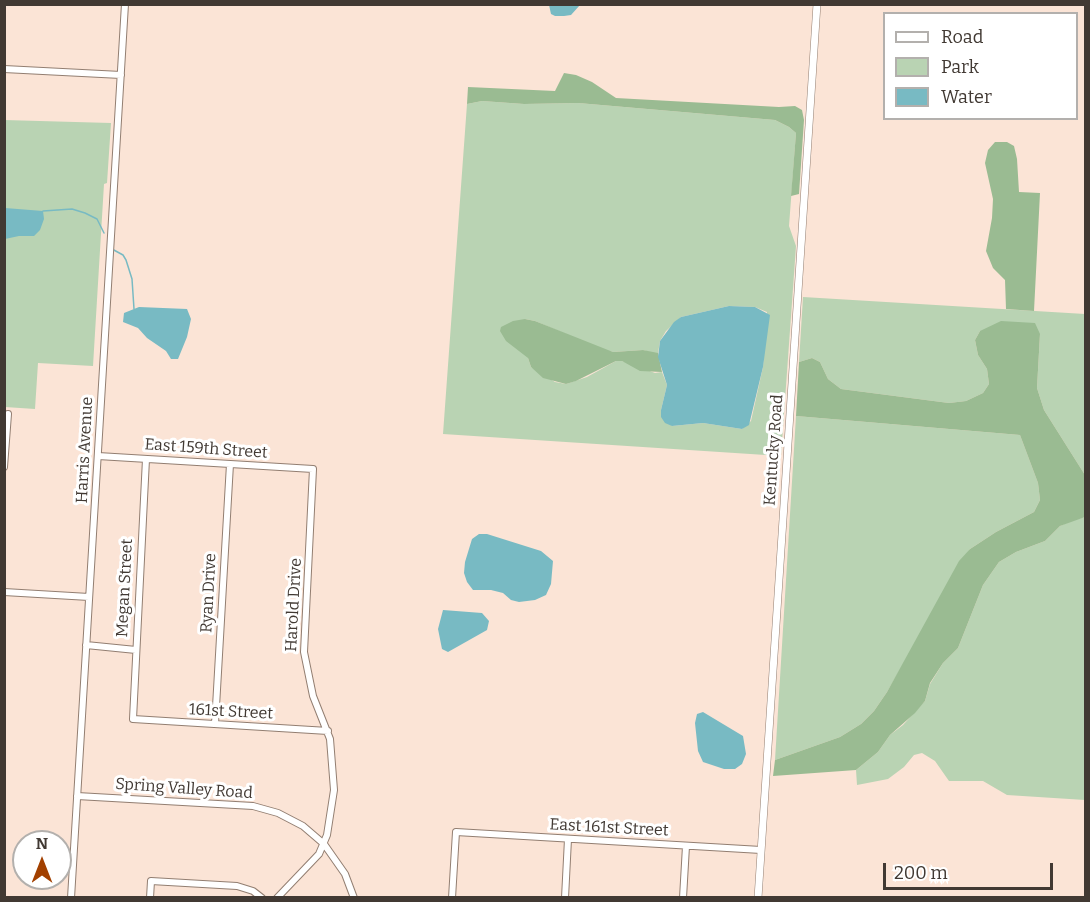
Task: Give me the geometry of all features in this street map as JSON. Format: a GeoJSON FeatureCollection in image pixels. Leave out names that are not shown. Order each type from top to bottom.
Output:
{"type":"FeatureCollection","features":[{"type":"Feature","properties":{"kind":"street","name":"Harris Avenue"},"geometry":{"type":"LineString","coordinates":[[71,897],[125,4]]}},
{"type":"Feature","properties":{"kind":"street","name":"Kentucky Road"},"geometry":{"type":"LineString","coordinates":[[758,897],[817,4]]}},
{"type":"Feature","properties":{"kind":"street"},"geometry":{"type":"LineString","coordinates":[[4,69],[121,75]]}},
{"type":"Feature","properties":{"kind":"street"},"geometry":{"type":"LineString","coordinates":[[4,467],[8,414]]}},
{"type":"Feature","properties":{"kind":"street","name":"East 159th Street"},"geometry":{"type":"LineString","coordinates":[[98,456],[313,469]]}},
{"type":"Feature","properties":{"kind":"street","name":"Megan Street"},"geometry":{"type":"LineString","coordinates":[[133,719],[146,459]]}},
{"type":"Feature","properties":{"kind":"street","name":"Ryan Drive"},"geometry":{"type":"LineString","coordinates":[[215,724],[230,464]]}},
{"type":"Feature","properties":{"kind":"street","name":"Harold Drive"},"geometry":{"type":"LineString","coordinates":[[313,469],[304,652],[313,696],[328,731],[333,756],[334,790],[324,844]]}},
{"type":"Feature","properties":{"kind":"street"},"geometry":{"type":"LineString","coordinates":[[4,592],[89,597]]}},
{"type":"Feature","properties":{"kind":"street"},"geometry":{"type":"LineString","coordinates":[[86,645],[136,650]]}},
{"type":"Feature","properties":{"kind":"street","name":"161st Street"},"geometry":{"type":"LineString","coordinates":[[133,719],[328,731]]}},
{"type":"Feature","properties":{"kind":"street","name":"Spring Valley Road"},"geometry":{"type":"LineString","coordinates":[[77,796],[253,806],[292,819],[324,844],[345,874],[354,897]]}},
{"type":"Feature","properties":{"kind":"street","name":"East 161st Street"},"geometry":{"type":"LineString","coordinates":[[452,897],[456,832],[761,850]]}},
{"type":"Feature","properties":{"kind":"street"},"geometry":{"type":"LineString","coordinates":[[565,897],[568,839]]}},
{"type":"Feature","properties":{"kind":"street"},"geometry":{"type":"LineString","coordinates":[[277,897],[313,862],[324,844]]}},
{"type":"Feature","properties":{"kind":"street"},"geometry":{"type":"LineString","coordinates":[[683,897],[686,846]]}},
{"type":"Feature","properties":{"kind":"street"},"geometry":{"type":"LineString","coordinates":[[150,897],[151,881],[237,886],[253,891],[262,897]]}},
{"type":"Feature","properties":{"kind":"green space"},"geometry":{"type":"Polygon","coordinates":[[[564,73],[592,82],[616,98],[795,106],[802,110],[804,120],[799,194],[791,196],[796,133],[775,120],[578,103],[524,104],[482,101],[467,104],[468,87],[555,91],[564,73]]]}},
{"type":"Feature","properties":{"kind":"green space"},"geometry":{"type":"Polygon","coordinates":[[[482,101],[524,104],[578,103],[775,120],[796,133],[789,226],[796,246],[781,456],[443,434],[467,104],[482,101]],[[729,306],[681,317],[666,331],[660,341],[658,353],[643,350],[613,352],[604,350],[525,319],[528,358],[531,367],[555,382],[566,384],[587,377],[616,361],[655,373],[662,372],[667,385],[661,410],[672,426],[703,423],[742,429],[751,421],[763,367],[767,312],[755,307],[729,306]]]}},
{"type":"Feature","properties":{"kind":"green space"},"geometry":{"type":"Polygon","coordinates":[[[4,120],[111,123],[107,183],[104,184],[93,366],[38,363],[35,409],[5,407],[4,120]]]}},
{"type":"Feature","properties":{"kind":"green space"},"geometry":{"type":"Polygon","coordinates":[[[995,142],[1007,142],[1014,146],[1019,192],[1040,193],[1034,311],[1006,309],[1005,280],[993,268],[986,251],[993,199],[985,163],[988,150],[995,142]]]}},
{"type":"Feature","properties":{"kind":"green space"},"geometry":{"type":"Polygon","coordinates":[[[803,297],[1085,314],[1085,475],[1044,410],[1037,388],[1040,334],[980,331],[975,340],[978,355],[987,369],[989,384],[983,393],[966,401],[949,403],[841,389],[828,379],[820,362],[812,358],[799,362],[803,297]]]}},
{"type":"Feature","properties":{"kind":"green space"},"geometry":{"type":"Polygon","coordinates":[[[525,319],[613,352],[643,350],[658,353],[662,372],[640,371],[622,361],[616,361],[566,384],[543,378],[531,367],[528,358],[506,341],[500,331],[501,327],[513,321],[525,319]]]}},
{"type":"Feature","properties":{"kind":"green space"},"geometry":{"type":"Polygon","coordinates":[[[1001,321],[1035,323],[1040,334],[1037,388],[1044,410],[1085,475],[1085,517],[1060,526],[1045,541],[1016,552],[999,562],[983,585],[958,648],[943,663],[930,683],[925,701],[890,735],[878,752],[856,770],[773,776],[775,760],[840,737],[861,724],[874,711],[887,692],[959,561],[970,549],[996,532],[1034,512],[1040,500],[1038,483],[1020,435],[796,416],[799,362],[812,358],[820,362],[828,379],[841,389],[949,403],[966,401],[983,393],[989,384],[987,369],[978,355],[975,340],[980,331],[1001,321]]]}},
{"type":"Feature","properties":{"kind":"green space"},"geometry":{"type":"Polygon","coordinates":[[[796,416],[1020,435],[1038,483],[1040,500],[1034,512],[970,549],[887,692],[874,711],[861,724],[840,737],[775,760],[796,416]]]}},
{"type":"Feature","properties":{"kind":"green space"},"geometry":{"type":"Polygon","coordinates":[[[1085,517],[1085,800],[1007,795],[983,781],[949,781],[935,761],[922,753],[914,755],[904,767],[888,779],[857,785],[856,770],[878,752],[890,735],[903,725],[925,701],[930,684],[943,663],[958,648],[983,585],[999,562],[1016,552],[1045,541],[1060,526],[1085,517]]]}},
{"type":"Feature","properties":{"kind":"water"},"geometry":{"type":"Polygon","coordinates":[[[549,4],[580,5],[571,15],[555,16],[551,14],[549,4]]]}},
{"type":"Feature","properties":{"kind":"water"},"geometry":{"type":"Polygon","coordinates":[[[5,208],[43,211],[44,219],[40,230],[34,236],[5,239],[5,208]]]}},
{"type":"Feature","properties":{"kind":"water"},"geometry":{"type":"Polygon","coordinates":[[[729,306],[755,307],[770,315],[763,367],[749,425],[742,429],[703,423],[672,426],[665,423],[661,417],[661,410],[667,385],[658,357],[660,341],[674,322],[681,317],[729,306]]]}},
{"type":"Feature","properties":{"kind":"water"},"geometry":{"type":"Polygon","coordinates":[[[139,307],[187,309],[191,319],[178,359],[171,359],[166,351],[147,338],[138,328],[123,322],[124,313],[139,307]]]}},
{"type":"Feature","properties":{"kind":"water"},"geometry":{"type":"Polygon","coordinates":[[[479,534],[487,534],[541,551],[553,561],[551,584],[546,595],[535,600],[519,602],[511,600],[503,593],[473,590],[464,573],[465,562],[472,539],[479,534]]]}},
{"type":"Feature","properties":{"kind":"water"},"geometry":{"type":"Polygon","coordinates":[[[443,610],[482,613],[489,621],[487,630],[448,652],[442,649],[438,629],[443,610]]]}},
{"type":"Feature","properties":{"kind":"water"},"geometry":{"type":"Polygon","coordinates":[[[703,712],[743,736],[746,754],[742,764],[735,769],[724,769],[703,762],[698,751],[695,723],[697,714],[703,712]]]}},
{"type":"Feature","properties":{"kind":"waterway"},"geometry":{"type":"LineString","coordinates":[[43,211],[72,209],[85,213],[97,219],[104,233]]}},
{"type":"Feature","properties":{"kind":"waterway"},"geometry":{"type":"LineString","coordinates":[[112,249],[123,255],[126,260],[132,279],[134,309]]}}]}
